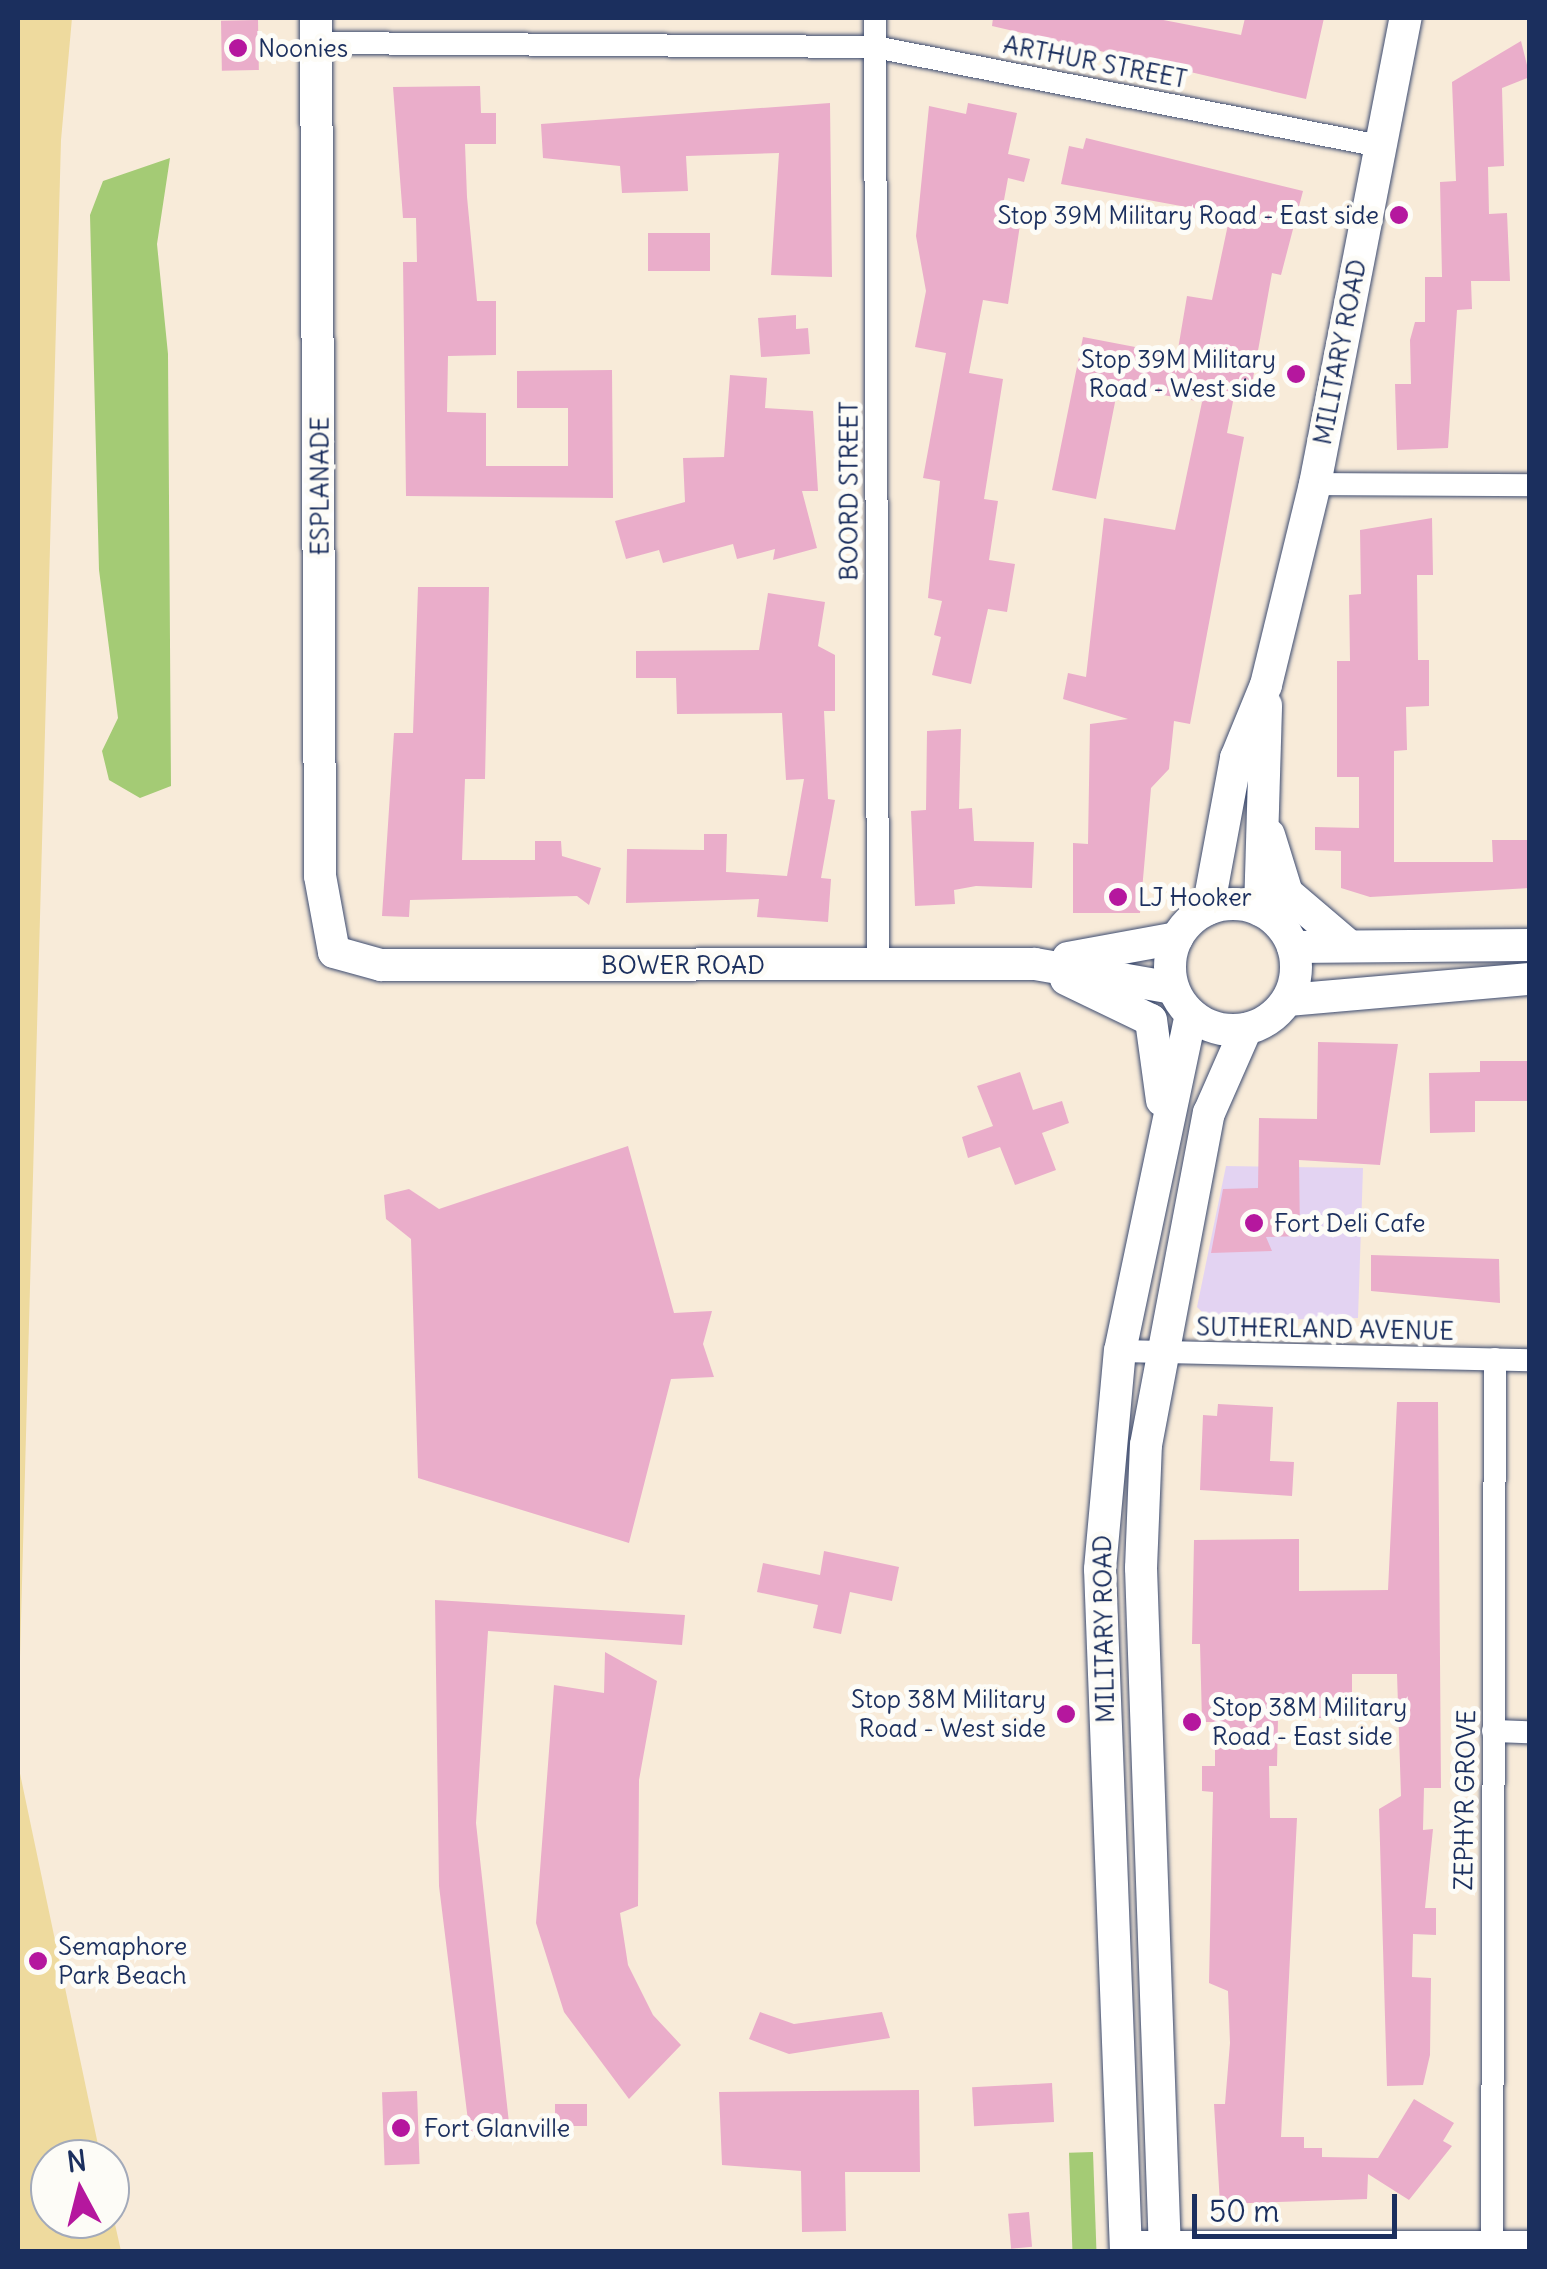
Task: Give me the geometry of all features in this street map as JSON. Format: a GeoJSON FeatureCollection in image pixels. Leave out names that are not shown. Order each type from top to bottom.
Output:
{"type":"FeatureCollection","features":[{"type":"Feature","properties":{"kind":"main road","name":"MILITARY ROAD"},"geometry":{"type":"LineString","coordinates":[[1208,909],[1236,758],[1266,685],[1314,484],[1406,18]]}},
{"type":"Feature","properties":{"kind":"main road","name":"ESPLANADE"},"geometry":{"type":"LineString","coordinates":[[317,30],[320,876],[334,952]]}},
{"type":"Feature","properties":{"kind":"main road","name":"MILITARY ROAD"},"geometry":{"type":"LineString","coordinates":[[1260,910],[1266,685]]}},
{"type":"Feature","properties":{"kind":"main road"},"geometry":{"type":"LineString","coordinates":[[1265,791],[1272,858],[1287,893],[1347,944]]}},
{"type":"Feature","properties":{"kind":"main road"},"geometry":{"type":"LineString","coordinates":[[1288,1000],[1293,947],[1260,910],[1208,909],[1177,938],[1182,1001],[1246,1029],[1288,1000],[1530,979]]}},
{"type":"Feature","properties":{"kind":"main road","name":"BOWER ROAD"},"geometry":{"type":"LineString","coordinates":[[334,952],[381,965],[1035,964],[1177,938]]}},
{"type":"Feature","properties":{"kind":"main road"},"geometry":{"type":"LineString","coordinates":[[1293,947],[1530,945]]}},
{"type":"Feature","properties":{"kind":"main road","name":"BOWER ROAD"},"geometry":{"type":"LineString","coordinates":[[1035,964],[1182,1001]]}},
{"type":"Feature","properties":{"kind":"main road"},"geometry":{"type":"LineString","coordinates":[[1035,964],[1140,1009],[1150,1020],[1166,1114]]}},
{"type":"Feature","properties":{"kind":"main road","name":"MILITARY ROAD"},"geometry":{"type":"LineString","coordinates":[[1126,2247],[1100,1569],[1120,1351],[1166,1114],[1182,1001]]}},
{"type":"Feature","properties":{"kind":"main road","name":"MILITARY ROAD"},"geometry":{"type":"LineString","coordinates":[[1165,2247],[1140,1568],[1159,1355],[1209,1113],[1246,1029]]}},
{"type":"Feature","properties":{"kind":"street","name":"BOORD STREET"},"geometry":{"type":"LineString","coordinates":[[875,18],[878,965]]}},
{"type":"Feature","properties":{"kind":"street","name":"ARTHUR STREET"},"geometry":{"type":"LineString","coordinates":[[317,30],[875,48],[1380,146]]}},
{"type":"Feature","properties":{"kind":"street"},"geometry":{"type":"LineString","coordinates":[[1314,484],[1530,485]]}},
{"type":"Feature","properties":{"kind":"street","name":"SUTHERLAND AVENUE"},"geometry":{"type":"LineString","coordinates":[[1120,1351],[1159,1355],[1530,1360]]}},
{"type":"Feature","properties":{"kind":"street","name":"ZEPHYR GROVE"},"geometry":{"type":"LineString","coordinates":[[1492,2242],[1496,1359]]}},
{"type":"Feature","properties":{"kind":"street"},"geometry":{"type":"LineString","coordinates":[[1494,1731],[1530,1732]]}},
{"type":"Feature","properties":{"kind":"street"},"geometry":{"type":"LineString","coordinates":[[1126,2247],[1530,2242]]}},
{"type":"Feature","properties":{"kind":"shaded area"},"geometry":{"type":"Polygon","coordinates":[[[1226,1166],[1363,1168],[1358,1318],[1211,1321],[1197,1307],[1226,1166]]]}},
{"type":"Feature","properties":{"kind":"green space"},"geometry":{"type":"Polygon","coordinates":[[[170,158],[157,244],[168,354],[171,786],[140,798],[109,780],[102,751],[118,718],[99,570],[90,215],[103,181],[170,158]]]}},
{"type":"Feature","properties":{"kind":"green space"},"geometry":{"type":"Polygon","coordinates":[[[1093,2152],[1096,2251],[1072,2252],[1069,2153],[1093,2152]]]}},
{"type":"Feature","properties":{"kind":"sand"},"geometry":{"type":"Polygon","coordinates":[[[18,18],[72,18],[61,140],[18,1731],[18,18]]]}},
{"type":"Feature","properties":{"kind":"sand","name":"Semaphore Park Beach"},"geometry":{"type":"Polygon","coordinates":[[[18,1764],[97,2139],[30,2139],[30,2239],[118,2239],[121,2251],[18,2251],[18,1764]]]}},
{"type":"Feature","properties":{"kind":"building"},"geometry":{"type":"Polygon","coordinates":[[[993,18],[1153,18],[1241,35],[1245,18],[1324,18],[1306,99],[992,26],[993,18]]]}},
{"type":"Feature","properties":{"kind":"building"},"geometry":{"type":"Polygon","coordinates":[[[258,20],[259,70],[222,71],[221,21],[258,20]]]}},
{"type":"Feature","properties":{"kind":"building"},"geometry":{"type":"Polygon","coordinates":[[[1521,41],[1530,77],[1502,88],[1504,166],[1488,167],[1489,214],[1507,213],[1510,281],[1471,281],[1472,309],[1457,310],[1448,448],[1397,450],[1395,384],[1411,384],[1410,340],[1415,322],[1425,322],[1425,277],[1442,277],[1440,182],[1456,181],[1452,82],[1521,41]]]}},
{"type":"Feature","properties":{"kind":"building"},"geometry":{"type":"Polygon","coordinates":[[[480,86],[481,113],[496,113],[496,144],[465,144],[467,197],[477,301],[496,301],[496,355],[448,356],[447,412],[486,413],[486,466],[568,466],[568,408],[517,408],[517,371],[612,370],[613,498],[406,496],[403,262],[417,262],[416,218],[403,218],[393,87],[480,86]]]}},
{"type":"Feature","properties":{"kind":"building"},"geometry":{"type":"Polygon","coordinates":[[[830,103],[832,277],[771,275],[779,153],[686,156],[688,191],[622,193],[620,166],[543,158],[541,124],[830,103]]]}},
{"type":"Feature","properties":{"kind":"building"},"geometry":{"type":"Polygon","coordinates":[[[968,103],[1017,113],[1008,154],[1030,159],[1024,182],[1008,178],[1000,222],[1020,225],[1008,304],[983,300],[969,373],[1003,379],[984,499],[998,501],[989,560],[1015,564],[1007,612],[988,609],[971,684],[932,675],[941,637],[934,635],[942,601],[928,598],[940,481],[923,478],[946,353],[915,347],[926,291],[916,236],[929,106],[966,114],[968,103]]]}},
{"type":"Feature","properties":{"kind":"building"},"geometry":{"type":"Polygon","coordinates":[[[1086,138],[1303,191],[1281,275],[1272,273],[1250,395],[1235,391],[1227,433],[1244,437],[1190,724],[1174,721],[1169,769],[1151,788],[1140,913],[1073,913],[1073,843],[1088,844],[1090,724],[1128,719],[1063,699],[1068,673],[1086,677],[1104,518],[1175,530],[1202,402],[1118,387],[1096,499],[1052,490],[1083,337],[1177,355],[1187,296],[1212,300],[1230,215],[1061,184],[1069,146],[1083,149],[1086,138]]]}},
{"type":"Feature","properties":{"kind":"building"},"geometry":{"type":"Polygon","coordinates":[[[648,233],[710,233],[710,271],[648,271],[648,233]]]}},
{"type":"Feature","properties":{"kind":"building"},"geometry":{"type":"Polygon","coordinates":[[[796,315],[796,329],[808,328],[810,354],[761,357],[758,318],[796,315]]]}},
{"type":"Feature","properties":{"kind":"building"},"geometry":{"type":"Polygon","coordinates":[[[730,375],[767,378],[765,408],[813,411],[818,491],[802,491],[817,548],[773,560],[775,549],[737,559],[733,544],[663,563],[659,550],[626,559],[615,521],[685,502],[683,458],[724,457],[730,375]]]}},
{"type":"Feature","properties":{"kind":"building"},"geometry":{"type":"Polygon","coordinates":[[[1432,518],[1433,575],[1417,575],[1418,660],[1429,660],[1429,706],[1406,707],[1407,750],[1394,751],[1394,862],[1493,862],[1492,840],[1530,840],[1530,888],[1370,897],[1341,888],[1341,851],[1315,850],[1315,827],[1359,828],[1359,777],[1337,777],[1337,661],[1350,661],[1349,595],[1361,594],[1360,530],[1432,518]]]}},
{"type":"Feature","properties":{"kind":"building"},"geometry":{"type":"Polygon","coordinates":[[[418,587],[489,587],[485,779],[465,779],[462,860],[535,860],[535,841],[561,841],[562,856],[601,868],[589,905],[577,896],[410,900],[409,917],[382,916],[394,733],[413,733],[418,587]]]}},
{"type":"Feature","properties":{"kind":"building"},"geometry":{"type":"Polygon","coordinates":[[[768,593],[825,602],[818,646],[835,655],[835,711],[824,711],[828,799],[835,800],[821,878],[831,879],[828,922],[757,917],[759,899],[626,903],[627,849],[704,850],[704,834],[727,834],[726,872],[787,876],[804,779],[786,780],[782,713],[677,714],[676,678],[636,678],[636,651],[759,650],[768,593]]]}},
{"type":"Feature","properties":{"kind":"building"},"geometry":{"type":"Polygon","coordinates":[[[961,729],[959,809],[972,808],[974,841],[1034,842],[1032,888],[976,886],[954,890],[955,904],[915,906],[911,811],[926,810],[927,731],[961,729]]]}},
{"type":"Feature","properties":{"kind":"building"},"geometry":{"type":"Polygon","coordinates":[[[1318,1042],[1398,1044],[1380,1165],[1299,1160],[1300,1236],[1266,1237],[1272,1251],[1211,1253],[1223,1189],[1258,1188],[1259,1118],[1317,1119],[1318,1042]]]}},
{"type":"Feature","properties":{"kind":"building"},"geometry":{"type":"Polygon","coordinates":[[[1480,1061],[1530,1061],[1530,1101],[1475,1101],[1475,1132],[1430,1133],[1429,1073],[1480,1072],[1480,1061]]]}},
{"type":"Feature","properties":{"kind":"building"},"geometry":{"type":"Polygon","coordinates":[[[1020,1072],[1033,1110],[1062,1101],[1069,1123],[1042,1133],[1056,1170],[1015,1185],[1000,1147],[968,1158],[962,1137],[993,1126],[977,1086],[1020,1072]]]}},
{"type":"Feature","properties":{"kind":"building"},"geometry":{"type":"Polygon","coordinates":[[[628,1146],[674,1313],[712,1311],[703,1344],[714,1377],[671,1379],[629,1543],[418,1478],[411,1239],[386,1219],[384,1195],[409,1189],[439,1209],[628,1146]]]}},
{"type":"Feature","properties":{"kind":"building"},"geometry":{"type":"Polygon","coordinates":[[[1371,1255],[1499,1259],[1500,1303],[1371,1291],[1371,1255]]]}},
{"type":"Feature","properties":{"kind":"building"},"geometry":{"type":"Polygon","coordinates":[[[1397,1402],[1438,1402],[1441,1788],[1424,1788],[1423,1830],[1433,1829],[1425,1908],[1436,1908],[1436,1935],[1413,1934],[1412,1977],[1431,1978],[1430,2055],[1423,2085],[1387,2086],[1379,1809],[1401,1796],[1397,1674],[1352,1674],[1352,1718],[1278,1718],[1277,1766],[1269,1766],[1270,1818],[1297,1818],[1281,2137],[1304,2137],[1304,2148],[1322,2148],[1322,2157],[1378,2158],[1414,2099],[1454,2123],[1443,2141],[1452,2146],[1409,2200],[1368,2174],[1367,2199],[1220,2204],[1214,2104],[1225,2104],[1230,2043],[1228,1991],[1209,1983],[1213,1792],[1202,1791],[1202,1766],[1215,1766],[1215,1722],[1202,1722],[1200,1644],[1192,1644],[1194,1540],[1299,1539],[1299,1591],[1388,1590],[1397,1402]]]}},
{"type":"Feature","properties":{"kind":"building"},"geometry":{"type":"Polygon","coordinates":[[[1218,1404],[1273,1407],[1270,1461],[1294,1462],[1292,1496],[1200,1490],[1203,1415],[1217,1416],[1218,1404]]]}},
{"type":"Feature","properties":{"kind":"building"},"geometry":{"type":"Polygon","coordinates":[[[824,1551],[899,1567],[892,1601],[850,1592],[841,1634],[813,1628],[818,1605],[757,1592],[763,1563],[820,1575],[824,1551]]]}},
{"type":"Feature","properties":{"kind":"building"},"geometry":{"type":"Polygon","coordinates":[[[435,1600],[685,1615],[682,1645],[488,1631],[476,1823],[510,2132],[470,2137],[439,1886],[435,1600]]]}},
{"type":"Feature","properties":{"kind":"building"},"geometry":{"type":"Polygon","coordinates":[[[605,1652],[657,1681],[639,1780],[638,1906],[620,1913],[628,1965],[653,2015],[681,2045],[629,2099],[564,2012],[536,1923],[554,1685],[604,1693],[605,1652]]]}},
{"type":"Feature","properties":{"kind":"building"},"geometry":{"type":"Polygon","coordinates":[[[760,2012],[794,2024],[882,2012],[890,2038],[789,2054],[749,2039],[760,2012]]]}},
{"type":"Feature","properties":{"kind":"building"},"geometry":{"type":"Polygon","coordinates":[[[1052,2083],[1054,2122],[974,2126],[972,2087],[1052,2083]]]}},
{"type":"Feature","properties":{"kind":"building"},"geometry":{"type":"Polygon","coordinates":[[[919,2090],[920,2172],[845,2172],[846,2231],[802,2232],[801,2171],[722,2165],[719,2092],[919,2090]]]}},
{"type":"Feature","properties":{"kind":"building","name":"Fort Glanville"},"geometry":{"type":"Polygon","coordinates":[[[417,2091],[420,2164],[385,2165],[382,2092],[417,2091]]]}},
{"type":"Feature","properties":{"kind":"building"},"geometry":{"type":"Polygon","coordinates":[[[555,2104],[587,2104],[587,2126],[555,2126],[555,2104]]]}},
{"type":"Feature","properties":{"kind":"building"},"geometry":{"type":"Polygon","coordinates":[[[1029,2212],[1032,2247],[1011,2249],[1008,2214],[1029,2212]]]}},
{"type":"Feature","properties":{"kind":"place","name":"Noonies"},"geometry":{"type":"Point","coordinates":[238,48]}},
{"type":"Feature","properties":{"kind":"place","name":"Stop 39M Military Road - East side"},"geometry":{"type":"Point","coordinates":[1399,215]}},
{"type":"Feature","properties":{"kind":"place","name":"Stop 39M Military Road - West side"},"geometry":{"type":"Point","coordinates":[1296,374]}},
{"type":"Feature","properties":{"kind":"place","name":"LJ Hooker"},"geometry":{"type":"Point","coordinates":[1118,897]}},
{"type":"Feature","properties":{"kind":"place","name":"Fort Deli Cafe"},"geometry":{"type":"Point","coordinates":[1254,1223]}},
{"type":"Feature","properties":{"kind":"place","name":"Stop 38M Military Road - West side"},"geometry":{"type":"Point","coordinates":[1066,1714]}},
{"type":"Feature","properties":{"kind":"place","name":"Stop 38M Military Road - East side"},"geometry":{"type":"Point","coordinates":[1192,1722]}},
{"type":"Feature","properties":{"kind":"place","name":"Semaphore Park Beach"},"geometry":{"type":"Point","coordinates":[38,1961]}},
{"type":"Feature","properties":{"kind":"place","name":"Fort Glanville"},"geometry":{"type":"Point","coordinates":[401,2128]}}]}
